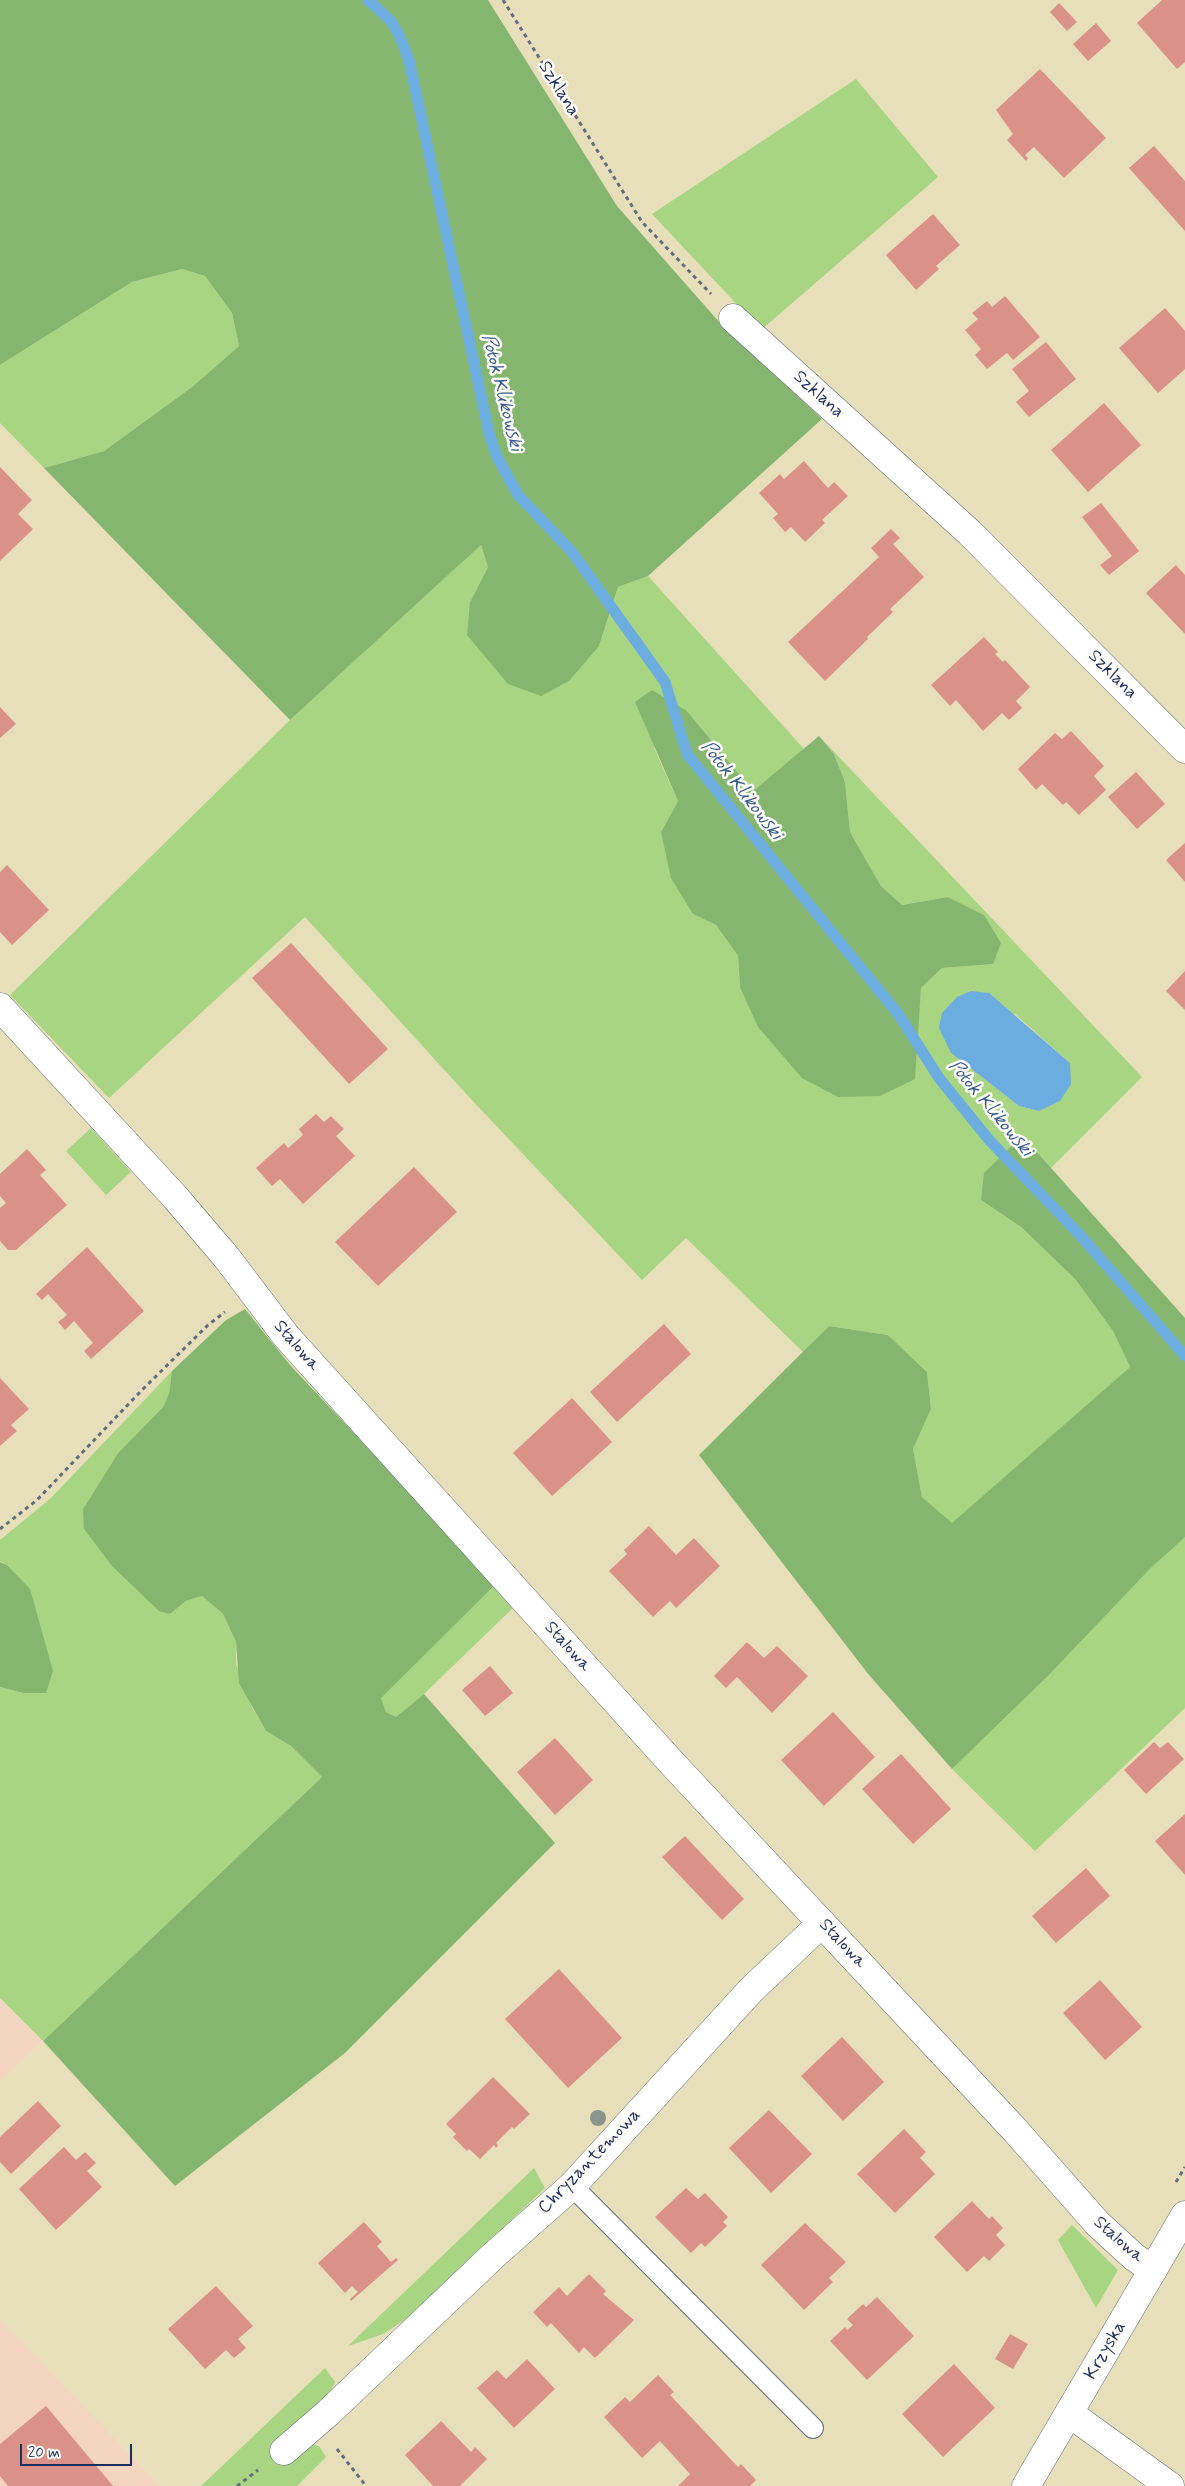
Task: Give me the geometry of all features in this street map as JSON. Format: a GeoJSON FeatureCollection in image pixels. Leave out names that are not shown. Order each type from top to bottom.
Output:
{"type":"FeatureCollection","features":[{"type":"Feature","properties":{"kind":"street","name":"Szklana"},"geometry":{"type":"LineString","coordinates":[[733,318],[970,534],[1185,749]]}},
{"type":"Feature","properties":{"kind":"street","name":"Stalowa"},"geometry":{"type":"LineString","coordinates":[[0,1007],[175,1197],[226,1258],[286,1336],[469,1536],[553,1632],[1014,2129],[1098,2224],[1134,2257],[1153,2270]]}},
{"type":"Feature","properties":{"kind":"street","name":"Chryzantemowa"},"geometry":{"type":"LineString","coordinates":[[284,2451],[328,2413],[494,2254],[572,2186],[751,1990],[822,1923]]}},
{"type":"Feature","properties":{"kind":"street","name":"Krzyska"},"geometry":{"type":"LineString","coordinates":[[1026,2486],[1185,2215]]}},
{"type":"Feature","properties":{"kind":"street"},"geometry":{"type":"LineString","coordinates":[[1070,2413],[1170,2486]]}},
{"type":"Feature","properties":{"kind":"lane"},"geometry":{"type":"LineString","coordinates":[[572,2186],[813,2428]]}},
{"type":"Feature","properties":{"kind":"path","name":"Szklana"},"geometry":{"type":"LineString","coordinates":[[503,0],[642,222],[733,318]]}},
{"type":"Feature","properties":{"kind":"path"},"geometry":{"type":"LineString","coordinates":[[0,1529],[36,1500],[141,1391],[208,1326],[252,1292]]}},
{"type":"Feature","properties":{"kind":"path"},"geometry":{"type":"LineString","coordinates":[[328,2413],[334,2444],[366,2486]]}},
{"type":"Feature","properties":{"kind":"shaded area"},"geometry":{"type":"Polygon","coordinates":[[[0,1998],[43,2041],[0,2081],[0,1998]]]}},
{"type":"Feature","properties":{"kind":"shaded area"},"geometry":{"type":"Polygon","coordinates":[[[0,2320],[160,2486],[0,2486],[0,2320]]]}},
{"type":"Feature","properties":{"kind":"green space"},"geometry":{"type":"Polygon","coordinates":[[[0,0],[488,0],[617,206],[720,323],[822,419],[648,576],[618,587],[599,646],[569,681],[541,696],[508,684],[467,635],[470,602],[488,567],[481,545],[290,720],[44,468],[104,451],[192,387],[239,346],[232,313],[205,276],[182,269],[132,282],[0,365],[0,0]]]}},
{"type":"Feature","properties":{"kind":"green space"},"geometry":{"type":"Polygon","coordinates":[[[856,79],[938,177],[761,330],[652,214],[856,79]]]}},
{"type":"Feature","properties":{"kind":"green space"},"geometry":{"type":"Polygon","coordinates":[[[182,269],[205,276],[232,313],[239,346],[192,387],[104,451],[44,468],[0,423],[0,365],[132,282],[182,269]]]}},
{"type":"Feature","properties":{"kind":"green space"},"geometry":{"type":"Polygon","coordinates":[[[481,545],[488,567],[470,602],[599,646],[618,587],[648,576],[804,749],[753,791],[687,711],[654,748],[678,801],[661,832],[693,914],[716,925],[738,956],[740,987],[918,1017],[921,988],[942,968],[993,964],[984,915],[948,897],[902,905],[881,886],[850,832],[845,782],[834,754],[819,736],[1142,1077],[1051,1168],[1035,1150],[981,1200],[1021,1227],[1075,1279],[1113,1331],[1130,1367],[952,1524],[922,1497],[913,1449],[931,1409],[927,1372],[888,1335],[829,1326],[803,1352],[686,1238],[642,1280],[469,1097],[305,917],[109,1098],[10,995],[290,720],[481,545]],[[1015,1014],[951,1053],[1019,1106],[1039,1111],[1060,1101],[1070,1063],[1015,1014]]]}},
{"type":"Feature","properties":{"kind":"green space"},"geometry":{"type":"Polygon","coordinates":[[[652,690],[687,711],[753,791],[819,736],[834,754],[845,782],[850,832],[881,886],[902,905],[948,897],[984,915],[1001,943],[993,964],[942,968],[921,988],[915,1079],[880,1096],[838,1097],[802,1078],[758,1027],[740,987],[738,956],[716,925],[693,914],[671,878],[661,832],[678,801],[635,702],[652,690]]]}},
{"type":"Feature","properties":{"kind":"green space"},"geometry":{"type":"Polygon","coordinates":[[[91,1128],[131,1172],[106,1195],[66,1151],[91,1128]]]}},
{"type":"Feature","properties":{"kind":"green space"},"geometry":{"type":"Polygon","coordinates":[[[1015,1143],[1035,1150],[1185,1318],[1185,1537],[1150,1569],[1047,1677],[952,1769],[869,1675],[699,1455],[829,1326],[888,1335],[927,1372],[931,1409],[913,1449],[922,1497],[952,1523],[1130,1367],[1113,1331],[1075,1279],[1021,1227],[981,1200],[984,1173],[1015,1143]]]}},
{"type":"Feature","properties":{"kind":"green space"},"geometry":{"type":"Polygon","coordinates":[[[245,1309],[290,1365],[496,1584],[381,1698],[386,1712],[396,1717],[424,1694],[555,1843],[345,2053],[175,2186],[43,2041],[322,1777],[291,1746],[266,1731],[239,1683],[236,1642],[223,1614],[202,1596],[186,1601],[170,1614],[159,1611],[112,1566],[84,1529],[83,1509],[118,1453],[163,1407],[169,1393],[172,1371],[226,1320],[245,1309]]]}},
{"type":"Feature","properties":{"kind":"green space"},"geometry":{"type":"Polygon","coordinates":[[[172,1371],[169,1393],[163,1407],[118,1453],[83,1509],[170,1614],[186,1601],[202,1596],[223,1614],[236,1642],[236,1664],[252,1707],[266,1731],[291,1746],[322,1777],[43,2041],[0,1998],[0,1687],[23,1693],[7,1565],[0,1561],[0,1540],[51,1498],[172,1371]]]}},
{"type":"Feature","properties":{"kind":"green space"},"geometry":{"type":"Polygon","coordinates":[[[1185,1537],[1185,1708],[1035,1851],[952,1769],[1047,1677],[1150,1569],[1185,1537]]]}},
{"type":"Feature","properties":{"kind":"green space"},"geometry":{"type":"Polygon","coordinates":[[[0,1562],[7,1565],[30,1589],[53,1671],[46,1693],[23,1693],[0,1687],[0,1562]]]}},
{"type":"Feature","properties":{"kind":"green space"},"geometry":{"type":"Polygon","coordinates":[[[496,1584],[517,1604],[424,1694],[396,1717],[386,1712],[380,1698],[496,1584]]]}},
{"type":"Feature","properties":{"kind":"green space"},"geometry":{"type":"Polygon","coordinates":[[[534,2168],[545,2188],[409,2317],[383,2334],[348,2346],[534,2168]]]}},
{"type":"Feature","properties":{"kind":"green space"},"geometry":{"type":"Polygon","coordinates":[[[1072,2225],[1118,2270],[1096,2308],[1058,2240],[1072,2225]]]}},
{"type":"Feature","properties":{"kind":"green space"},"geometry":{"type":"Polygon","coordinates":[[[325,2368],[335,2382],[306,2443],[319,2446],[326,2457],[297,2486],[201,2486],[325,2368]]]}},
{"type":"Feature","properties":{"kind":"water"},"geometry":{"type":"Polygon","coordinates":[[[971,991],[989,993],[1070,1063],[1071,1084],[1060,1101],[1039,1111],[1019,1106],[951,1053],[939,1028],[942,1013],[957,997],[971,991]]]}},
{"type":"Feature","properties":{"kind":"building"},"geometry":{"type":"Polygon","coordinates":[[[1162,0],[1185,0],[1185,62],[1177,69],[1137,23],[1162,0]]]}},
{"type":"Feature","properties":{"kind":"building"},"geometry":{"type":"Polygon","coordinates":[[[1059,3],[1077,22],[1067,31],[1050,12],[1059,3]]]}},
{"type":"Feature","properties":{"kind":"building"},"geometry":{"type":"Polygon","coordinates":[[[1096,23],[1111,41],[1088,61],[1073,44],[1096,23]]]}},
{"type":"Feature","properties":{"kind":"building"},"geometry":{"type":"Polygon","coordinates":[[[1040,69],[1106,138],[1064,178],[1034,147],[1025,155],[1028,158],[1026,161],[1007,140],[1013,134],[996,110],[1040,69]]]}},
{"type":"Feature","properties":{"kind":"building"},"geometry":{"type":"Polygon","coordinates":[[[1154,146],[1185,181],[1185,231],[1129,168],[1154,146]]]}},
{"type":"Feature","properties":{"kind":"building"},"geometry":{"type":"Polygon","coordinates":[[[933,214],[960,245],[936,266],[939,269],[916,290],[886,255],[933,214]]]}},
{"type":"Feature","properties":{"kind":"building"},"geometry":{"type":"Polygon","coordinates":[[[1005,296],[1040,337],[1013,360],[1007,353],[987,369],[975,355],[981,349],[965,330],[978,319],[972,313],[987,301],[992,307],[1005,296]]]}},
{"type":"Feature","properties":{"kind":"building"},"geometry":{"type":"Polygon","coordinates":[[[1165,308],[1185,331],[1185,369],[1158,393],[1119,348],[1165,308]]]}},
{"type":"Feature","properties":{"kind":"building"},"geometry":{"type":"Polygon","coordinates":[[[1046,342],[1076,379],[1029,417],[1016,402],[1029,391],[1012,369],[1046,342]]]}},
{"type":"Feature","properties":{"kind":"building"},"geometry":{"type":"Polygon","coordinates":[[[1104,403],[1141,445],[1088,492],[1051,450],[1104,403]]]}},
{"type":"Feature","properties":{"kind":"building"},"geometry":{"type":"Polygon","coordinates":[[[804,461],[828,488],[834,482],[848,496],[822,520],[825,523],[805,542],[791,527],[785,532],[773,518],[778,514],[759,493],[780,474],[784,479],[804,461]]]}},
{"type":"Feature","properties":{"kind":"building"},"geometry":{"type":"Polygon","coordinates":[[[0,467],[32,500],[18,514],[33,529],[0,561],[0,467]]]}},
{"type":"Feature","properties":{"kind":"building"},"geometry":{"type":"Polygon","coordinates":[[[1101,503],[1139,551],[1109,575],[1100,565],[1112,556],[1082,517],[1101,503]]]}},
{"type":"Feature","properties":{"kind":"building"},"geometry":{"type":"Polygon","coordinates":[[[891,529],[900,538],[893,544],[924,577],[890,609],[893,612],[825,681],[788,642],[879,557],[871,548],[891,529]]]}},
{"type":"Feature","properties":{"kind":"building"},"geometry":{"type":"Polygon","coordinates":[[[1176,565],[1185,575],[1185,634],[1146,593],[1176,565]]]}},
{"type":"Feature","properties":{"kind":"building"},"geometry":{"type":"Polygon","coordinates":[[[984,637],[998,652],[995,654],[1003,662],[1005,660],[1030,687],[1016,701],[1022,708],[1009,720],[1002,713],[983,731],[956,700],[950,706],[931,685],[984,637]]]}},
{"type":"Feature","properties":{"kind":"building"},"geometry":{"type":"Polygon","coordinates":[[[0,707],[16,724],[0,738],[0,707]]]}},
{"type":"Feature","properties":{"kind":"building"},"geometry":{"type":"Polygon","coordinates":[[[1071,731],[1104,766],[1094,776],[1106,790],[1079,815],[1066,802],[1063,805],[1042,784],[1036,790],[1018,769],[1055,733],[1062,739],[1071,731]]]}},
{"type":"Feature","properties":{"kind":"building"},"geometry":{"type":"Polygon","coordinates":[[[1136,772],[1165,804],[1137,829],[1108,797],[1136,772]]]}},
{"type":"Feature","properties":{"kind":"building"},"geometry":{"type":"Polygon","coordinates":[[[1185,843],[1185,882],[1166,860],[1185,843]]]}},
{"type":"Feature","properties":{"kind":"building"},"geometry":{"type":"Polygon","coordinates":[[[7,865],[49,910],[12,945],[0,932],[0,872],[7,865]]]}},
{"type":"Feature","properties":{"kind":"building"},"geometry":{"type":"Polygon","coordinates":[[[291,943],[388,1049],[349,1084],[252,978],[291,943]]]}},
{"type":"Feature","properties":{"kind":"building"},"geometry":{"type":"Polygon","coordinates":[[[1185,971],[1185,1010],[1166,991],[1185,971]]]}},
{"type":"Feature","properties":{"kind":"building"},"geometry":{"type":"Polygon","coordinates":[[[316,1114],[324,1122],[331,1116],[344,1129],[336,1136],[355,1156],[303,1204],[280,1179],[272,1186],[256,1168],[284,1143],[288,1148],[303,1135],[299,1129],[316,1114]]]}},
{"type":"Feature","properties":{"kind":"building"},"geometry":{"type":"Polygon","coordinates":[[[27,1149],[46,1170],[40,1175],[67,1205],[16,1250],[8,1250],[0,1241],[0,1208],[6,1203],[0,1196],[0,1174],[27,1149]]]}},
{"type":"Feature","properties":{"kind":"building"},"geometry":{"type":"Polygon","coordinates":[[[414,1167],[457,1212],[378,1286],[335,1242],[414,1167]]]}},
{"type":"Feature","properties":{"kind":"building"},"geometry":{"type":"Polygon","coordinates":[[[87,1247],[144,1311],[91,1359],[84,1351],[93,1343],[74,1321],[65,1330],[58,1322],[67,1315],[48,1294],[42,1300],[36,1294],[87,1247]]]}},
{"type":"Feature","properties":{"kind":"building"},"geometry":{"type":"Polygon","coordinates":[[[664,1324],[691,1354],[617,1422],[590,1392],[664,1324]]]}},
{"type":"Feature","properties":{"kind":"building"},"geometry":{"type":"Polygon","coordinates":[[[0,1378],[29,1409],[11,1425],[17,1431],[0,1446],[0,1378]]]}},
{"type":"Feature","properties":{"kind":"building"},"geometry":{"type":"Polygon","coordinates":[[[572,1398],[612,1442],[552,1496],[513,1453],[572,1398]]]}},
{"type":"Feature","properties":{"kind":"building"},"geometry":{"type":"Polygon","coordinates":[[[649,1526],[676,1555],[694,1538],[720,1566],[676,1608],[670,1601],[653,1617],[609,1571],[627,1554],[624,1550],[649,1526]]]}},
{"type":"Feature","properties":{"kind":"building"},"geometry":{"type":"Polygon","coordinates":[[[747,1642],[764,1658],[777,1646],[808,1676],[772,1713],[737,1677],[726,1688],[714,1676],[747,1642]]]}},
{"type":"Feature","properties":{"kind":"building"},"geometry":{"type":"Polygon","coordinates":[[[490,1666],[513,1693],[485,1716],[462,1690],[490,1666]]]}},
{"type":"Feature","properties":{"kind":"building"},"geometry":{"type":"Polygon","coordinates":[[[833,1712],[875,1757],[824,1806],[781,1760],[833,1712]]]}},
{"type":"Feature","properties":{"kind":"building"},"geometry":{"type":"Polygon","coordinates":[[[555,1738],[593,1780],[555,1815],[517,1772],[555,1738]]]}},
{"type":"Feature","properties":{"kind":"building"},"geometry":{"type":"Polygon","coordinates":[[[1154,1742],[1160,1748],[1168,1742],[1184,1759],[1146,1794],[1124,1770],[1154,1742]]]}},
{"type":"Feature","properties":{"kind":"building"},"geometry":{"type":"Polygon","coordinates":[[[901,1754],[951,1809],[913,1844],[862,1789],[901,1754]]]}},
{"type":"Feature","properties":{"kind":"building"},"geometry":{"type":"Polygon","coordinates":[[[1185,1814],[1185,1875],[1155,1841],[1185,1814]]]}},
{"type":"Feature","properties":{"kind":"building"},"geometry":{"type":"Polygon","coordinates":[[[685,1836],[744,1899],[722,1920],[662,1857],[685,1836]]]}},
{"type":"Feature","properties":{"kind":"building"},"geometry":{"type":"Polygon","coordinates":[[[1086,1868],[1110,1896],[1056,1943],[1032,1916],[1086,1868]]]}},
{"type":"Feature","properties":{"kind":"building"},"geometry":{"type":"Polygon","coordinates":[[[559,1969],[622,2038],[568,2088],[505,2019],[559,1969]]]}},
{"type":"Feature","properties":{"kind":"building"},"geometry":{"type":"Polygon","coordinates":[[[1100,1980],[1142,2027],[1105,2060],[1063,2013],[1100,1980]]]}},
{"type":"Feature","properties":{"kind":"building"},"geometry":{"type":"Polygon","coordinates":[[[842,2037],[884,2082],[843,2121],[801,2076],[842,2037]]]}},
{"type":"Feature","properties":{"kind":"building"},"geometry":{"type":"Polygon","coordinates":[[[493,2077],[530,2114],[514,2129],[512,2127],[496,2143],[498,2145],[496,2148],[494,2145],[480,2159],[469,2149],[467,2151],[453,2137],[456,2134],[446,2124],[493,2077]]]}},
{"type":"Feature","properties":{"kind":"building"},"geometry":{"type":"Polygon","coordinates":[[[38,2101],[61,2126],[11,2174],[0,2162],[0,2137],[38,2101]]]}},
{"type":"Feature","properties":{"kind":"building"},"geometry":{"type":"Polygon","coordinates":[[[769,2110],[812,2154],[771,2193],[729,2148],[769,2110]]]}},
{"type":"Feature","properties":{"kind":"building"},"geometry":{"type":"Polygon","coordinates":[[[904,2129],[926,2152],[920,2158],[935,2174],[895,2213],[857,2174],[904,2129]]]}},
{"type":"Feature","properties":{"kind":"building"},"geometry":{"type":"Polygon","coordinates":[[[64,2147],[76,2160],[85,2152],[96,2163],[87,2171],[102,2187],[56,2230],[19,2189],[64,2147]]]}},
{"type":"Feature","properties":{"kind":"building"},"geometry":{"type":"Polygon","coordinates":[[[686,2188],[698,2199],[705,2193],[728,2217],[723,2222],[727,2226],[705,2247],[701,2243],[691,2253],[655,2217],[686,2188]]]}},
{"type":"Feature","properties":{"kind":"building"},"geometry":{"type":"Polygon","coordinates":[[[972,2201],[989,2219],[992,2216],[1003,2228],[996,2235],[1005,2245],[989,2261],[984,2256],[967,2272],[934,2237],[972,2201]]]}},
{"type":"Feature","properties":{"kind":"building"},"geometry":{"type":"Polygon","coordinates":[[[364,2222],[382,2242],[377,2246],[391,2262],[396,2258],[398,2260],[351,2301],[350,2299],[358,2292],[352,2286],[345,2293],[318,2263],[364,2222]]]}},
{"type":"Feature","properties":{"kind":"building"},"geometry":{"type":"Polygon","coordinates":[[[805,2223],[846,2262],[829,2278],[833,2282],[804,2310],[761,2265],[805,2223]]]}},
{"type":"Feature","properties":{"kind":"building"},"geometry":{"type":"Polygon","coordinates":[[[589,2274],[606,2291],[603,2294],[634,2320],[595,2358],[584,2347],[579,2353],[551,2323],[547,2327],[533,2312],[559,2287],[567,2296],[589,2274]]]}},
{"type":"Feature","properties":{"kind":"building"},"geometry":{"type":"Polygon","coordinates":[[[216,2286],[253,2326],[238,2339],[246,2348],[234,2358],[226,2350],[205,2369],[168,2329],[216,2286]]]}},
{"type":"Feature","properties":{"kind":"building"},"geometry":{"type":"Polygon","coordinates":[[[877,2297],[914,2336],[867,2380],[830,2341],[845,2327],[847,2330],[853,2325],[847,2319],[863,2304],[866,2307],[877,2297]]]}},
{"type":"Feature","properties":{"kind":"building"},"geometry":{"type":"Polygon","coordinates":[[[1010,2334],[1028,2344],[1013,2369],[995,2359],[1010,2334]]]}},
{"type":"Feature","properties":{"kind":"building"},"geometry":{"type":"Polygon","coordinates":[[[527,2359],[555,2389],[514,2428],[477,2388],[497,2370],[506,2379],[527,2359]]]}},
{"type":"Feature","properties":{"kind":"building"},"geometry":{"type":"Polygon","coordinates":[[[954,2364],[995,2408],[943,2457],[902,2414],[954,2364]]]}},
{"type":"Feature","properties":{"kind":"building"},"geometry":{"type":"Polygon","coordinates":[[[658,2375],[674,2392],[670,2395],[738,2467],[741,2464],[756,2480],[750,2486],[678,2486],[690,2474],[660,2441],[642,2458],[604,2417],[625,2397],[630,2402],[658,2375]]]}},
{"type":"Feature","properties":{"kind":"building"},"geometry":{"type":"Polygon","coordinates":[[[46,2406],[113,2486],[8,2486],[0,2476],[0,2444],[46,2406]]]}},
{"type":"Feature","properties":{"kind":"building"},"geometry":{"type":"Polygon","coordinates":[[[441,2421],[471,2452],[475,2447],[487,2459],[460,2486],[433,2486],[405,2455],[441,2421]]]}},
{"type":"Feature","properties":{"kind":"waterway","name":"Potok Klikowski"},"geometry":{"type":"LineString","coordinates":[[368,0],[391,21],[409,60],[489,433],[496,455],[518,495],[572,552],[665,682],[687,754],[899,1015],[939,1078],[990,1141],[1079,1234],[1185,1356]]}}]}
